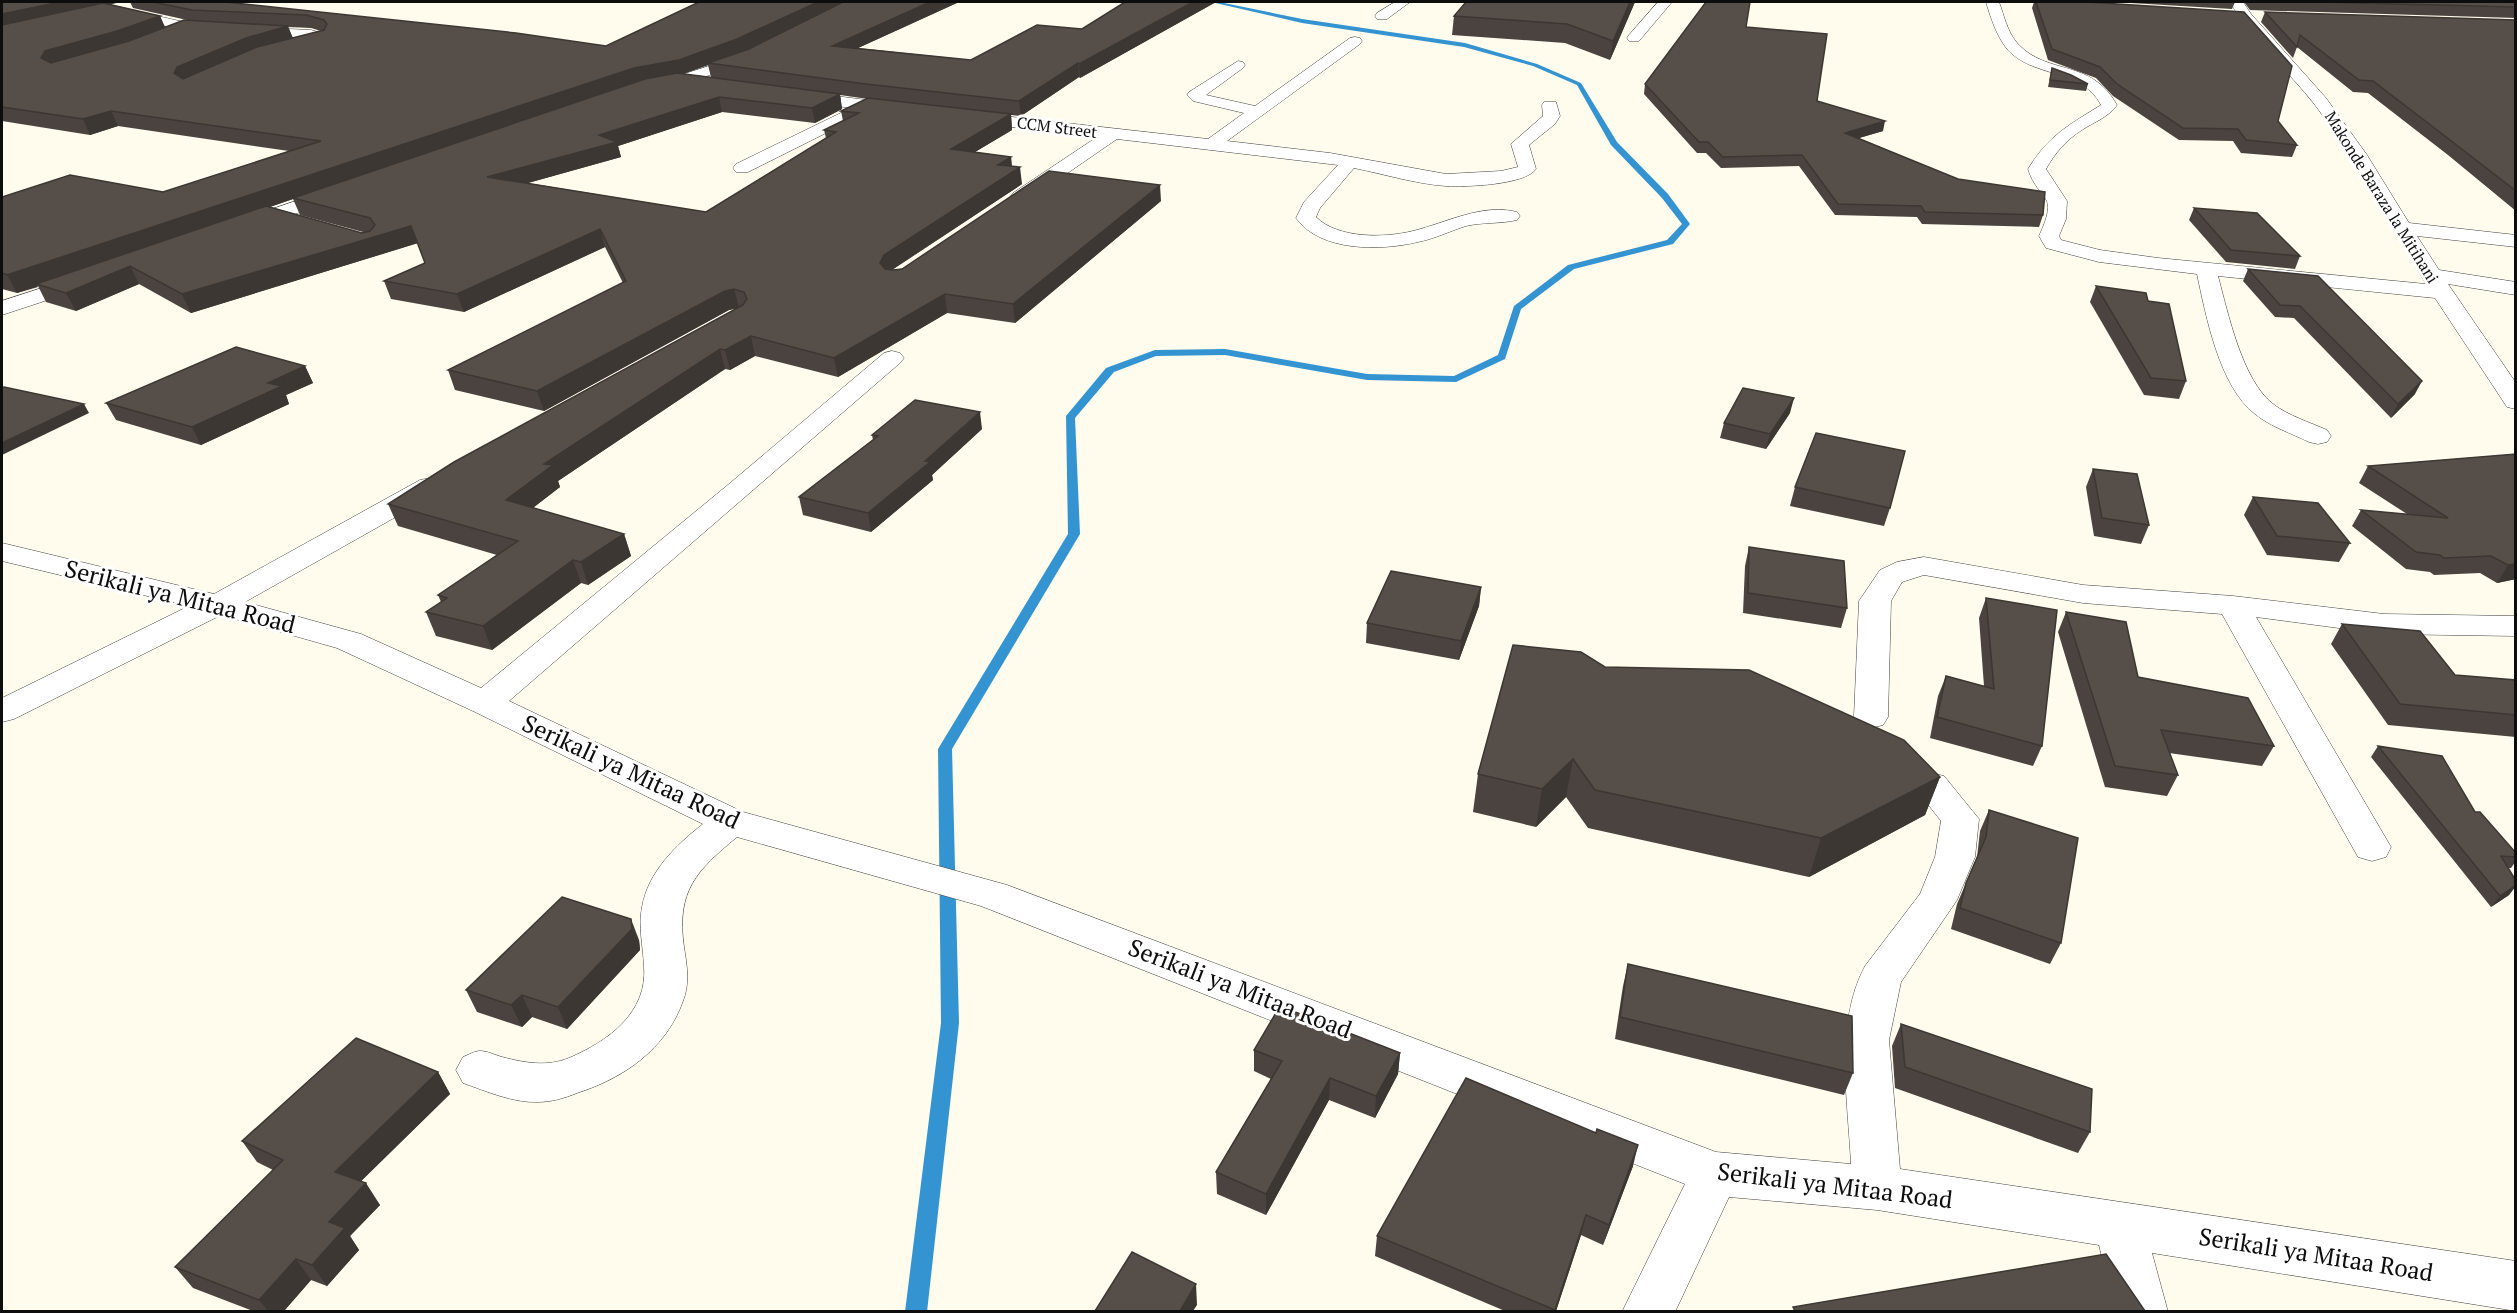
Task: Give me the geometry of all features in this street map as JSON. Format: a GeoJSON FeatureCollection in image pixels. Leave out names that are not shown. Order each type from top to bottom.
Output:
{"type":"FeatureCollection","features":[{"type":"Feature","properties":{"kind":"street"},"geometry":{"type":"LineString","coordinates":[[134,2],[105,10],[187,27],[311,34],[322,38],[283,48]]}},
{"type":"Feature","properties":{"kind":"street"},"geometry":{"type":"LineString","coordinates":[[1382,16],[1403,2]]}},
{"type":"Feature","properties":{"kind":"street"},"geometry":{"type":"LineString","coordinates":[[1634,38],[1665,2]]}},
{"type":"Feature","properties":{"kind":"street"},"geometry":{"type":"LineString","coordinates":[[1993,2],[1999,24],[2014,49],[2032,60],[2088,81],[2100,91],[2109,105],[2106,109],[2069,130],[2053,144],[2037,169],[2039,176],[2054,193],[2059,203],[2056,222],[2049,240],[2065,249],[2099,256],[2206,269],[2516,289]]}},
{"type":"Feature","properties":{"kind":"street"},"geometry":{"type":"LineString","coordinates":[[2239,11],[2269,17]]}},
{"type":"Feature","properties":{"kind":"street","name":"Makonde Baraza la Mitihani"},"geometry":{"type":"LineString","coordinates":[[2239,11],[2320,101],[2358,155],[2437,283],[2516,402]]}},
{"type":"Feature","properties":{"kind":"street"},"geometry":{"type":"LineString","coordinates":[[161,38],[187,27]]}},
{"type":"Feature","properties":{"kind":"street"},"geometry":{"type":"LineString","coordinates":[[1211,145],[1355,40]]}},
{"type":"Feature","properties":{"kind":"street"},"geometry":{"type":"LineString","coordinates":[[723,86],[671,81],[729,65],[766,49]]}},
{"type":"Feature","properties":{"kind":"street"},"geometry":{"type":"LineString","coordinates":[[1238,65],[1195,95],[1199,98],[1257,111]]}},
{"type":"Feature","properties":{"kind":"street"},"geometry":{"type":"LineString","coordinates":[[782,94],[914,111]]}},
{"type":"Feature","properties":{"kind":"street","name":"CCM Street"},"geometry":{"type":"LineString","coordinates":[[950,115],[1350,162],[1446,180],[1474,180],[1513,175],[1527,169],[1521,144],[1552,116],[1550,105]]}},
{"type":"Feature","properties":{"kind":"street"},"geometry":{"type":"LineString","coordinates":[[742,168],[868,106]]}},
{"type":"Feature","properties":{"kind":"street"},"geometry":{"type":"LineString","coordinates":[[1004,208],[1113,134]]}},
{"type":"Feature","properties":{"kind":"street"},"geometry":{"type":"LineString","coordinates":[[1350,162],[1311,206],[1306,218],[1311,227],[1329,234],[1358,240],[1393,240],[1414,237],[1470,220],[1510,216]]}},
{"type":"Feature","properties":{"kind":"street"},"geometry":{"type":"LineString","coordinates":[[228,230],[349,189]]}},
{"type":"Feature","properties":{"kind":"street"},"geometry":{"type":"LineString","coordinates":[[273,215],[304,223]]}},
{"type":"Feature","properties":{"kind":"street"},"geometry":{"type":"LineString","coordinates":[[2404,228],[2516,241]]}},
{"type":"Feature","properties":{"kind":"street"},"geometry":{"type":"LineString","coordinates":[[2206,269],[2218,321],[2246,387],[2257,403],[2273,415],[2318,435]]}},
{"type":"Feature","properties":{"kind":"street"},"geometry":{"type":"LineString","coordinates":[[2,308],[106,273]]}},
{"type":"Feature","properties":{"kind":"street"},"geometry":{"type":"LineString","coordinates":[[484,703],[730,498],[892,358]]}},
{"type":"Feature","properties":{"kind":"street"},"geometry":{"type":"LineString","coordinates":[[2,711],[218,604],[456,472]]}},
{"type":"Feature","properties":{"kind":"street","name":"Serikali ya Mitaa Road"},"geometry":{"type":"LineString","coordinates":[[2,552],[218,604],[350,641],[731,822],[993,895],[1420,1058],[1715,1174],[1877,1188],[2516,1286]]}},
{"type":"Feature","properties":{"kind":"street"},"geometry":{"type":"LineString","coordinates":[[1871,717],[1875,601],[1892,576],[1908,568],[1924,566],[1953,569],[2083,594],[2233,605],[2384,624],[2516,626]]}},
{"type":"Feature","properties":{"kind":"street"},"geometry":{"type":"LineString","coordinates":[[2233,605],[2372,847]]}},
{"type":"Feature","properties":{"kind":"street"},"geometry":{"type":"LineString","coordinates":[[1877,1188],[1867,1040],[1880,978],[1937,900],[1955,857],[1960,819],[1930,785]]}},
{"type":"Feature","properties":{"kind":"street"},"geometry":{"type":"LineString","coordinates":[[479,1070],[540,1084],[584,1073],[629,1047],[656,1014],[666,982],[659,923],[669,884],[690,856],[731,822]]}},
{"type":"Feature","properties":{"kind":"street"},"geometry":{"type":"LineString","coordinates":[[1648,1311],[1715,1174]]}},
{"type":"Feature","properties":{"kind":"street"},"geometry":{"type":"LineString","coordinates":[[2119,1225],[2142,1311]]}},
{"type":"Feature","properties":{"kind":"building"},"geometry":{"type":"Polygon","coordinates":[[[2,2],[60,2],[2,14],[2,2]]]}},
{"type":"Feature","properties":{"kind":"building"},"geometry":{"type":"Polygon","coordinates":[[[153,2],[225,2],[516,33],[606,46],[699,2],[818,2],[737,39],[679,60],[634,68],[7,275],[2,273],[2,197],[70,175],[163,192],[321,141],[111,111],[83,119],[2,107],[2,25],[103,3],[160,16],[117,31],[45,51],[41,58],[51,63],[129,41],[184,20],[288,26],[246,38],[177,67],[174,73],[183,79],[257,47],[324,30],[327,24],[324,20],[306,15],[192,10],[153,2]]]}},
{"type":"Feature","properties":{"kind":"building"},"geometry":{"type":"Polygon","coordinates":[[[843,2],[930,2],[832,46],[971,60],[1037,25],[1082,29],[1125,2],[1193,2],[1078,63],[1019,101],[708,63],[749,49],[843,2]]]}},
{"type":"Feature","properties":{"kind":"building"},"geometry":{"type":"Polygon","coordinates":[[[1466,2],[1630,2],[1613,41],[1567,24],[1454,16],[1466,2]]]}},
{"type":"Feature","properties":{"kind":"building"},"geometry":{"type":"Polygon","coordinates":[[[1706,2],[1750,2],[1746,27],[1827,34],[1817,101],[1885,121],[1845,133],[1958,179],[2045,192],[2043,215],[1925,212],[1921,206],[1838,204],[1802,155],[1723,157],[1708,142],[1699,142],[1645,84],[1706,2]]]}},
{"type":"Feature","properties":{"kind":"building"},"geometry":{"type":"Polygon","coordinates":[[[2036,2],[2086,2],[2244,12],[2292,66],[2278,121],[2297,145],[2246,140],[2238,129],[2183,128],[2117,84],[2100,67],[2052,49],[2036,2]]]}},
{"type":"Feature","properties":{"kind":"building"},"geometry":{"type":"Polygon","coordinates":[[[2318,2],[2516,2],[2516,7],[2318,2]]]}},
{"type":"Feature","properties":{"kind":"building"},"geometry":{"type":"Polygon","coordinates":[[[2265,12],[2516,20],[2516,191],[2373,81],[2359,80],[2300,35],[2297,47],[2265,12]]]}},
{"type":"Feature","properties":{"kind":"building"},"geometry":{"type":"Polygon","coordinates":[[[2052,68],[2071,75],[2088,84],[2050,80],[2052,68]]]}},
{"type":"Feature","properties":{"kind":"building"},"geometry":{"type":"Polygon","coordinates":[[[677,73],[840,94],[812,108],[719,97],[599,135],[617,142],[487,177],[706,212],[836,132],[824,130],[859,113],[841,111],[868,98],[1011,114],[951,149],[1011,157],[998,165],[1020,167],[884,255],[880,263],[885,269],[893,270],[902,269],[1049,171],[1160,185],[1013,304],[945,294],[834,358],[751,336],[725,350],[720,349],[544,464],[553,465],[506,500],[624,534],[581,562],[573,560],[483,626],[426,612],[447,598],[438,595],[518,541],[388,504],[454,462],[743,305],[747,299],[744,292],[734,289],[725,291],[537,391],[448,370],[626,281],[600,229],[457,294],[384,281],[425,263],[411,226],[182,294],[130,266],[66,293],[36,284],[266,206],[362,233],[370,231],[375,225],[370,218],[293,198],[645,79],[677,73]]]}},
{"type":"Feature","properties":{"kind":"building"},"geometry":{"type":"Polygon","coordinates":[[[2194,208],[2257,213],[2300,256],[2231,250],[2194,208]]]}},
{"type":"Feature","properties":{"kind":"building"},"geometry":{"type":"Polygon","coordinates":[[[2248,269],[2318,276],[2422,381],[2398,404],[2300,306],[2280,305],[2248,269]]]}},
{"type":"Feature","properties":{"kind":"building"},"geometry":{"type":"Polygon","coordinates":[[[2096,286],[2146,293],[2148,301],[2169,304],[2186,381],[2151,378],[2096,286]]]}},
{"type":"Feature","properties":{"kind":"building"},"geometry":{"type":"Polygon","coordinates":[[[236,347],[305,366],[268,383],[282,386],[192,427],[106,403],[236,347]]]}},
{"type":"Feature","properties":{"kind":"building"},"geometry":{"type":"Polygon","coordinates":[[[2,388],[84,404],[2,443],[2,388]]]}},
{"type":"Feature","properties":{"kind":"building"},"geometry":{"type":"Polygon","coordinates":[[[1743,388],[1794,398],[1770,434],[1724,423],[1743,388]]]}},
{"type":"Feature","properties":{"kind":"building"},"geometry":{"type":"Polygon","coordinates":[[[915,400],[980,412],[925,461],[930,462],[868,513],[799,497],[878,436],[872,435],[915,400]]]}},
{"type":"Feature","properties":{"kind":"building"},"geometry":{"type":"Polygon","coordinates":[[[1816,433],[1905,451],[1890,508],[1795,487],[1816,433]]]}},
{"type":"Feature","properties":{"kind":"building"},"geometry":{"type":"Polygon","coordinates":[[[2516,454],[2516,564],[2508,565],[2491,556],[2444,558],[2440,555],[2416,552],[2361,510],[2448,518],[2368,466],[2516,454]]]}},
{"type":"Feature","properties":{"kind":"building"},"geometry":{"type":"Polygon","coordinates":[[[2093,469],[2137,474],[2149,525],[2102,518],[2093,469]]]}},
{"type":"Feature","properties":{"kind":"building"},"geometry":{"type":"Polygon","coordinates":[[[2253,497],[2318,503],[2350,543],[2277,536],[2253,497]]]}},
{"type":"Feature","properties":{"kind":"building"},"geometry":{"type":"Polygon","coordinates":[[[1749,547],[1844,561],[1847,608],[1748,593],[1749,547]]]}},
{"type":"Feature","properties":{"kind":"building"},"geometry":{"type":"Polygon","coordinates":[[[1391,571],[1481,587],[1461,641],[1367,623],[1391,571]]]}},
{"type":"Feature","properties":{"kind":"building"},"geometry":{"type":"Polygon","coordinates":[[[1986,598],[2057,610],[2042,746],[1937,717],[1946,676],[1994,689],[1986,598]]]}},
{"type":"Feature","properties":{"kind":"building"},"geometry":{"type":"Polygon","coordinates":[[[2066,612],[2126,622],[2138,677],[2248,698],[2274,746],[2161,730],[2178,775],[2115,766],[2066,612]]]}},
{"type":"Feature","properties":{"kind":"building"},"geometry":{"type":"Polygon","coordinates":[[[2342,624],[2420,631],[2455,675],[2516,680],[2516,715],[2400,704],[2342,624]]]}},
{"type":"Feature","properties":{"kind":"building"},"geometry":{"type":"Polygon","coordinates":[[[1513,645],[1581,652],[1605,667],[1749,670],[1904,740],[1940,777],[1821,838],[1595,790],[1573,759],[1542,789],[1478,774],[1513,645]]]}},
{"type":"Feature","properties":{"kind":"building"},"geometry":{"type":"Polygon","coordinates":[[[2378,746],[2442,756],[2475,812],[2480,812],[2516,853],[2516,857],[2501,856],[2516,881],[2516,885],[2500,896],[2378,746]]]}},
{"type":"Feature","properties":{"kind":"building"},"geometry":{"type":"Polygon","coordinates":[[[1989,810],[2078,838],[2061,943],[1960,908],[1966,883],[1986,837],[1989,810]]]}},
{"type":"Feature","properties":{"kind":"building"},"geometry":{"type":"Polygon","coordinates":[[[562,897],[631,919],[632,929],[558,1007],[522,995],[511,1005],[466,990],[562,897]]]}},
{"type":"Feature","properties":{"kind":"building"},"geometry":{"type":"Polygon","coordinates":[[[1628,964],[1852,1016],[1853,1073],[1620,1017],[1628,964]]]}},
{"type":"Feature","properties":{"kind":"building"},"geometry":{"type":"Polygon","coordinates":[[[1280,1006],[1400,1053],[1376,1096],[1330,1078],[1266,1194],[1216,1172],[1282,1061],[1254,1050],[1280,1006]]]}},
{"type":"Feature","properties":{"kind":"building"},"geometry":{"type":"Polygon","coordinates":[[[1901,1024],[2092,1089],[2090,1132],[1905,1067],[1901,1024]]]}},
{"type":"Feature","properties":{"kind":"building"},"geometry":{"type":"Polygon","coordinates":[[[356,1038],[438,1072],[335,1172],[366,1183],[329,1222],[345,1228],[312,1265],[296,1259],[259,1300],[175,1267],[283,1160],[242,1141],[356,1038]]]}},
{"type":"Feature","properties":{"kind":"building"},"geometry":{"type":"Polygon","coordinates":[[[1466,1078],[1596,1133],[1597,1129],[1638,1145],[1609,1225],[1586,1215],[1555,1310],[1377,1236],[1466,1078]]]}},
{"type":"Feature","properties":{"kind":"building"},"geometry":{"type":"Polygon","coordinates":[[[1132,1252],[1196,1284],[1180,1311],[1095,1311],[1132,1252]]]}},
{"type":"Feature","properties":{"kind":"building"},"geometry":{"type":"Polygon","coordinates":[[[2106,1254],[2145,1311],[1795,1311],[1793,1307],[2106,1254]]]}},
{"type":"Feature","properties":{"kind":"waterway"},"geometry":{"type":"LineString","coordinates":[[916,1312],[950,1023],[945,749],[1074,534],[1070,418],[1110,370],[1155,353],[1225,352],[1367,377],[1456,379],[1502,357],[1517,308],[1571,267],[1670,242],[1686,224],[1665,196],[1614,143],[1579,84],[1535,65],[1465,45],[1302,21],[1214,2]]}}]}
